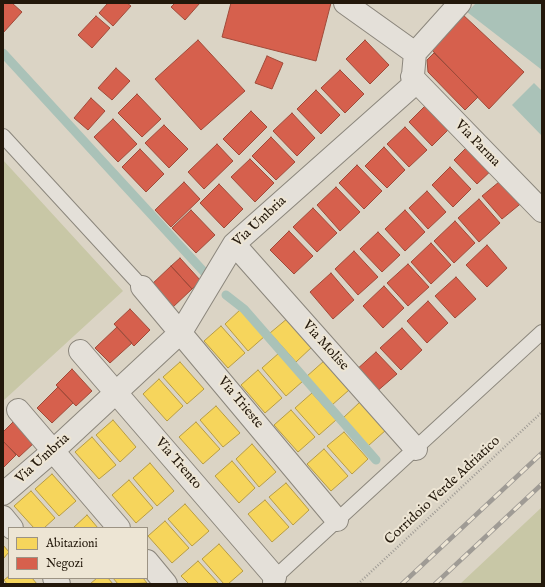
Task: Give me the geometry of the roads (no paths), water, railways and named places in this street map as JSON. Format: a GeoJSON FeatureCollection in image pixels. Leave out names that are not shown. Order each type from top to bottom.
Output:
{"type":"FeatureCollection","features":[{"type":"Feature","properties":{"kind":"street"},"geometry":{"type":"LineString","coordinates":[[345,3],[415,53],[460,3]]}},
{"type":"Feature","properties":{"kind":"street","name":"Via Umbria"},"geometry":{"type":"LineString","coordinates":[[3,494],[53,451],[181,332],[234,244],[412,86],[415,53]]}},
{"type":"Feature","properties":{"kind":"street","name":"Via Parma"},"geometry":{"type":"LineString","coordinates":[[412,77],[542,211]]}},
{"type":"Feature","properties":{"kind":"street","name":"Via Molise"},"geometry":{"type":"LineString","coordinates":[[234,244],[416,448]]}},
{"type":"Feature","properties":{"kind":"street","name":"Via Trieste"},"geometry":{"type":"LineString","coordinates":[[142,287],[337,520]]}},
{"type":"Feature","properties":{"kind":"street","name":"Via Trento"},"geometry":{"type":"LineString","coordinates":[[80,351],[116,392],[271,580]]}},
{"type":"Feature","properties":{"kind":"street"},"geometry":{"type":"LineString","coordinates":[[18,410],[118,527]]}},
{"type":"Feature","properties":{"kind":"street"},"geometry":{"type":"LineString","coordinates":[[3,517],[11,527]]}},
{"type":"Feature","properties":{"kind":"street"},"geometry":{"type":"LineString","coordinates":[[148,562],[166,584]]}},
{"type":"Feature","properties":{"kind":"lane"},"geometry":{"type":"LineString","coordinates":[[3,136],[142,287]]}},
{"type":"Feature","properties":{"kind":"lane"},"geometry":{"type":"LineString","coordinates":[[271,580],[542,332]]}},
{"type":"Feature","properties":{"kind":"waterway"},"geometry":{"type":"LineString","coordinates":[[3,53],[205,273]]}},
{"type":"Feature","properties":{"kind":"waterway"},"geometry":{"type":"LineString","coordinates":[[226,295],[244,309],[376,460]]}},
{"type":"Feature","properties":{"kind":"railway"},"geometry":{"type":"LineString","coordinates":[[402,584],[542,453]]}},
{"type":"Feature","properties":{"kind":"railway"},"geometry":{"type":"LineString","coordinates":[[435,584],[542,484]]}}]}
